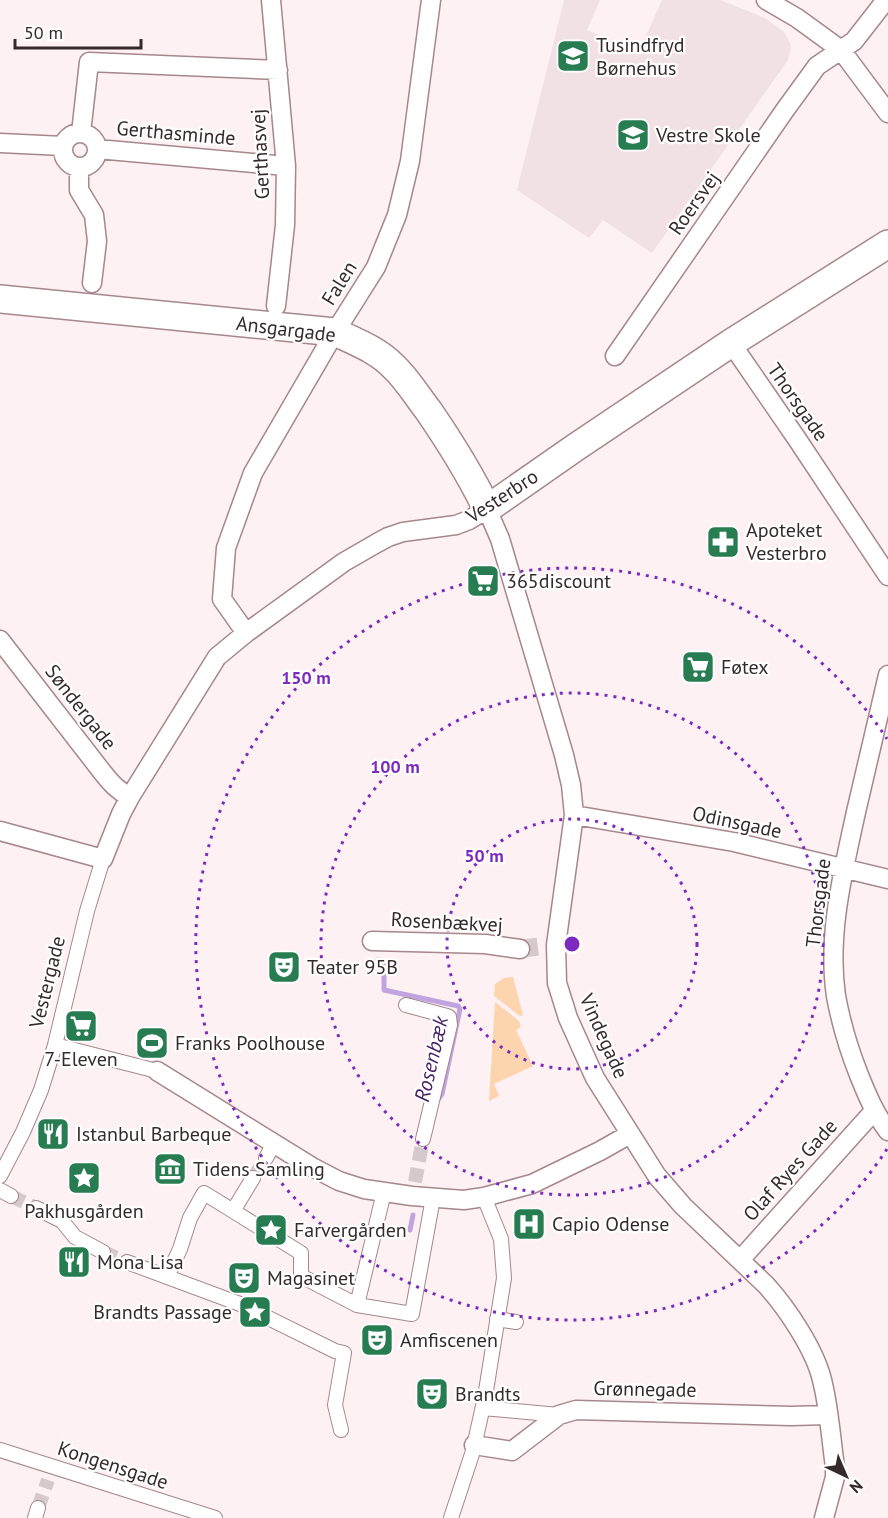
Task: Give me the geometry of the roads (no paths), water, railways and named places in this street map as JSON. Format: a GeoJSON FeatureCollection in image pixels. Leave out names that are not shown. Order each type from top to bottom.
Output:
{"type":"FeatureCollection","features":[{"type":"Feature","properties":{"kind":"main road","name":"Vesterbro"},"geometry":{"type":"LineString","coordinates":[[487,509],[731,343],[888,244]]}},
{"type":"Feature","properties":{"kind":"main road","name":"Ansgargade"},"geometry":{"type":"LineString","coordinates":[[0,299],[335,332],[372,350],[395,367],[452,446],[487,509]]}},
{"type":"Feature","properties":{"kind":"street","name":"Gerthasvej"},"geometry":{"type":"LineString","coordinates":[[271,0],[286,165],[285,225],[276,306]]}},
{"type":"Feature","properties":{"kind":"street","name":"Falen"},"geometry":{"type":"LineString","coordinates":[[246,633],[222,599],[226,548],[253,472],[375,267],[397,215],[410,161],[431,0]]}},
{"type":"Feature","properties":{"kind":"street"},"geometry":{"type":"LineString","coordinates":[[766,0],[797,18],[841,50],[888,113]]}},
{"type":"Feature","properties":{"kind":"street","name":"Roersvej"},"geometry":{"type":"LineString","coordinates":[[615,356],[817,66],[854,41],[886,0]]}},
{"type":"Feature","properties":{"kind":"street"},"geometry":{"type":"LineString","coordinates":[[81,133],[89,62],[278,70]]}},
{"type":"Feature","properties":{"kind":"street"},"geometry":{"type":"LineString","coordinates":[[81,133],[92,137],[98,149],[94,161],[79,167],[67,161],[63,146],[69,136],[81,133]]}},
{"type":"Feature","properties":{"kind":"street"},"geometry":{"type":"LineString","coordinates":[[0,143],[63,146]]}},
{"type":"Feature","properties":{"kind":"street","name":"Gerthasminde"},"geometry":{"type":"LineString","coordinates":[[98,149],[286,165]]}},
{"type":"Feature","properties":{"kind":"street"},"geometry":{"type":"LineString","coordinates":[[79,167],[79,190],[94,215],[97,241],[92,283]]}},
{"type":"Feature","properties":{"kind":"street","name":"Thorsgade"},"geometry":{"type":"LineString","coordinates":[[731,343],[888,576]]}},
{"type":"Feature","properties":{"kind":"street","name":"Vesterbro"},"geometry":{"type":"LineString","coordinates":[[130,797],[217,657],[246,633],[344,562],[388,537],[403,532],[456,525],[487,509]]}},
{"type":"Feature","properties":{"kind":"street","name":"Vindegade"},"geometry":{"type":"LineString","coordinates":[[487,509],[500,539],[571,785],[574,815],[549,946],[568,1018],[595,1078],[657,1176],[683,1206],[779,1299],[802,1335],[823,1380],[835,1467],[835,1477],[824,1518]]}},
{"type":"Feature","properties":{"kind":"street","name":"Søndergade"},"geometry":{"type":"LineString","coordinates":[[0,640],[103,773],[115,787],[130,797]]}},
{"type":"Feature","properties":{"kind":"street","name":"Thorsgade"},"geometry":{"type":"LineString","coordinates":[[888,675],[843,869],[835,928],[834,963],[836,995],[853,1059],[874,1111],[888,1131]]}},
{"type":"Feature","properties":{"kind":"street","name":"Vestergade"},"geometry":{"type":"LineString","coordinates":[[0,1176],[23,1132],[41,1090],[55,1045],[87,911],[103,859],[130,797]]}},
{"type":"Feature","properties":{"kind":"street","name":"Odinsgade"},"geometry":{"type":"LineString","coordinates":[[574,815],[734,843],[888,879]]}},
{"type":"Feature","properties":{"kind":"street"},"geometry":{"type":"LineString","coordinates":[[0,831],[103,859]]}},
{"type":"Feature","properties":{"kind":"street","name":"Rosenbækvej"},"geometry":{"type":"LineString","coordinates":[[372,941],[482,944],[520,949]]}},
{"type":"Feature","properties":{"kind":"street"},"geometry":{"type":"LineString","coordinates":[[406,1005],[449,1017],[450,1025],[423,1139]]}},
{"type":"Feature","properties":{"kind":"street"},"geometry":{"type":"LineString","coordinates":[[55,1045],[157,1071],[270,1150],[339,1181],[364,1189],[384,1191],[413,1189],[433,1198],[465,1200],[483,1197],[532,1184],[630,1134]]}},
{"type":"Feature","properties":{"kind":"street","name":"Olaf Ryes Gade"},"geometry":{"type":"LineString","coordinates":[[740,1260],[874,1111]]}},
{"type":"Feature","properties":{"kind":"street"},"geometry":{"type":"LineString","coordinates":[[233,1211],[253,1178]]}},
{"type":"Feature","properties":{"kind":"street"},"geometry":{"type":"LineString","coordinates":[[357,1305],[384,1191]]}},
{"type":"Feature","properties":{"kind":"street"},"geometry":{"type":"LineString","coordinates":[[167,1277],[180,1249],[190,1218],[204,1194],[301,1253],[301,1276],[357,1305],[412,1314],[433,1198]]}},
{"type":"Feature","properties":{"kind":"street"},"geometry":{"type":"LineString","coordinates":[[451,1518],[483,1408],[504,1278],[501,1239],[483,1197]]}},
{"type":"Feature","properties":{"kind":"street"},"geometry":{"type":"LineString","coordinates":[[36,1208],[62,1221],[75,1238],[102,1252]]}},
{"type":"Feature","properties":{"kind":"street"},"geometry":{"type":"LineString","coordinates":[[127,1262],[240,1304],[335,1351],[344,1353],[335,1405],[341,1430]]}},
{"type":"Feature","properties":{"kind":"street"},"geometry":{"type":"LineString","coordinates":[[497,1319],[516,1322]]}},
{"type":"Feature","properties":{"kind":"street"},"geometry":{"type":"LineString","coordinates":[[483,1408],[559,1415]]}},
{"type":"Feature","properties":{"kind":"street","name":"Grønnegade"},"geometry":{"type":"LineString","coordinates":[[473,1448],[512,1451],[559,1415],[576,1410],[828,1415]]}},
{"type":"Feature","properties":{"kind":"street","name":"Kongensgade"},"geometry":{"type":"LineString","coordinates":[[0,1450],[215,1518]]}},
{"type":"Feature","properties":{"kind":"street"},"geometry":{"type":"LineString","coordinates":[[48,1480],[53,1466]]}},
{"type":"Feature","properties":{"kind":"waterway"},"geometry":{"type":"LineString","coordinates":[[378,960],[385,961],[384,972]]}},
{"type":"Feature","properties":{"kind":"waterway","name":"Rosenbæk"},"geometry":{"type":"LineString","coordinates":[[383,972],[384,990],[458,1006],[460,1009],[442,1094],[437,1101]]}},
{"type":"Feature","properties":{"kind":"waterway","name":"Rosenbæk"},"geometry":{"type":"LineString","coordinates":[[410,1230],[413,1215]]}},
{"type":"Feature","properties":{"kind":"tunnel"},"geometry":{"type":"LineString","coordinates":[[520,949],[542,946]]}},
{"type":"Feature","properties":{"kind":"tunnel"},"geometry":{"type":"LineString","coordinates":[[415,1182],[423,1139]]}},
{"type":"Feature","properties":{"kind":"tunnel"},"geometry":{"type":"LineString","coordinates":[[253,1178],[266,1158]]}},
{"type":"Feature","properties":{"kind":"tunnel"},"geometry":{"type":"LineString","coordinates":[[11,1196],[36,1208]]}},
{"type":"Feature","properties":{"kind":"tunnel"},"geometry":{"type":"LineString","coordinates":[[103,1252],[127,1262]]}},
{"type":"Feature","properties":{"kind":"tunnel"},"geometry":{"type":"LineString","coordinates":[[38,1508],[48,1480]]}},
{"type":"Feature","properties":{"kind":"place","name":"Tusindfryd Børnehus"},"geometry":{"type":"Point","coordinates":[573,56]}},
{"type":"Feature","properties":{"kind":"place","name":"Vestre Skole"},"geometry":{"type":"Point","coordinates":[633,135]}},
{"type":"Feature","properties":{"kind":"place","name":"Apoteket Vesterbro"},"geometry":{"type":"Point","coordinates":[723,542]}},
{"type":"Feature","properties":{"kind":"place","name":"365discount"},"geometry":{"type":"Point","coordinates":[483,581]}},
{"type":"Feature","properties":{"kind":"place","name":"Føtex"},"geometry":{"type":"Point","coordinates":[698,667]}},
{"type":"Feature","properties":{"kind":"place","name":"Teater 95B"},"geometry":{"type":"Point","coordinates":[284,967]}},
{"type":"Feature","properties":{"kind":"place","name":"7-Eleven"},"geometry":{"type":"Point","coordinates":[81,1026]}},
{"type":"Feature","properties":{"kind":"place","name":"Franks Poolhouse"},"geometry":{"type":"Point","coordinates":[152,1043]}},
{"type":"Feature","properties":{"kind":"place","name":"Istanbul Barbeque"},"geometry":{"type":"Point","coordinates":[53,1134]}},
{"type":"Feature","properties":{"kind":"place","name":"Tidens Samling"},"geometry":{"type":"Point","coordinates":[170,1169]}},
{"type":"Feature","properties":{"kind":"place","name":"Pakhusgården"},"geometry":{"type":"Point","coordinates":[84,1178]}},
{"type":"Feature","properties":{"kind":"place","name":"Capio Odense"},"geometry":{"type":"Point","coordinates":[529,1224]}},
{"type":"Feature","properties":{"kind":"place","name":"Farvergården"},"geometry":{"type":"Point","coordinates":[271,1230]}},
{"type":"Feature","properties":{"kind":"place","name":"Mona Lisa"},"geometry":{"type":"Point","coordinates":[74,1262]}},
{"type":"Feature","properties":{"kind":"place","name":"Magasinet"},"geometry":{"type":"Point","coordinates":[244,1278]}},
{"type":"Feature","properties":{"kind":"place","name":"Brandts Passage"},"geometry":{"type":"Point","coordinates":[255,1312]}},
{"type":"Feature","properties":{"kind":"place","name":"Amfiscenen"},"geometry":{"type":"Point","coordinates":[377,1340]}},
{"type":"Feature","properties":{"kind":"place","name":"Brandts"},"geometry":{"type":"Point","coordinates":[432,1394]}}]}
